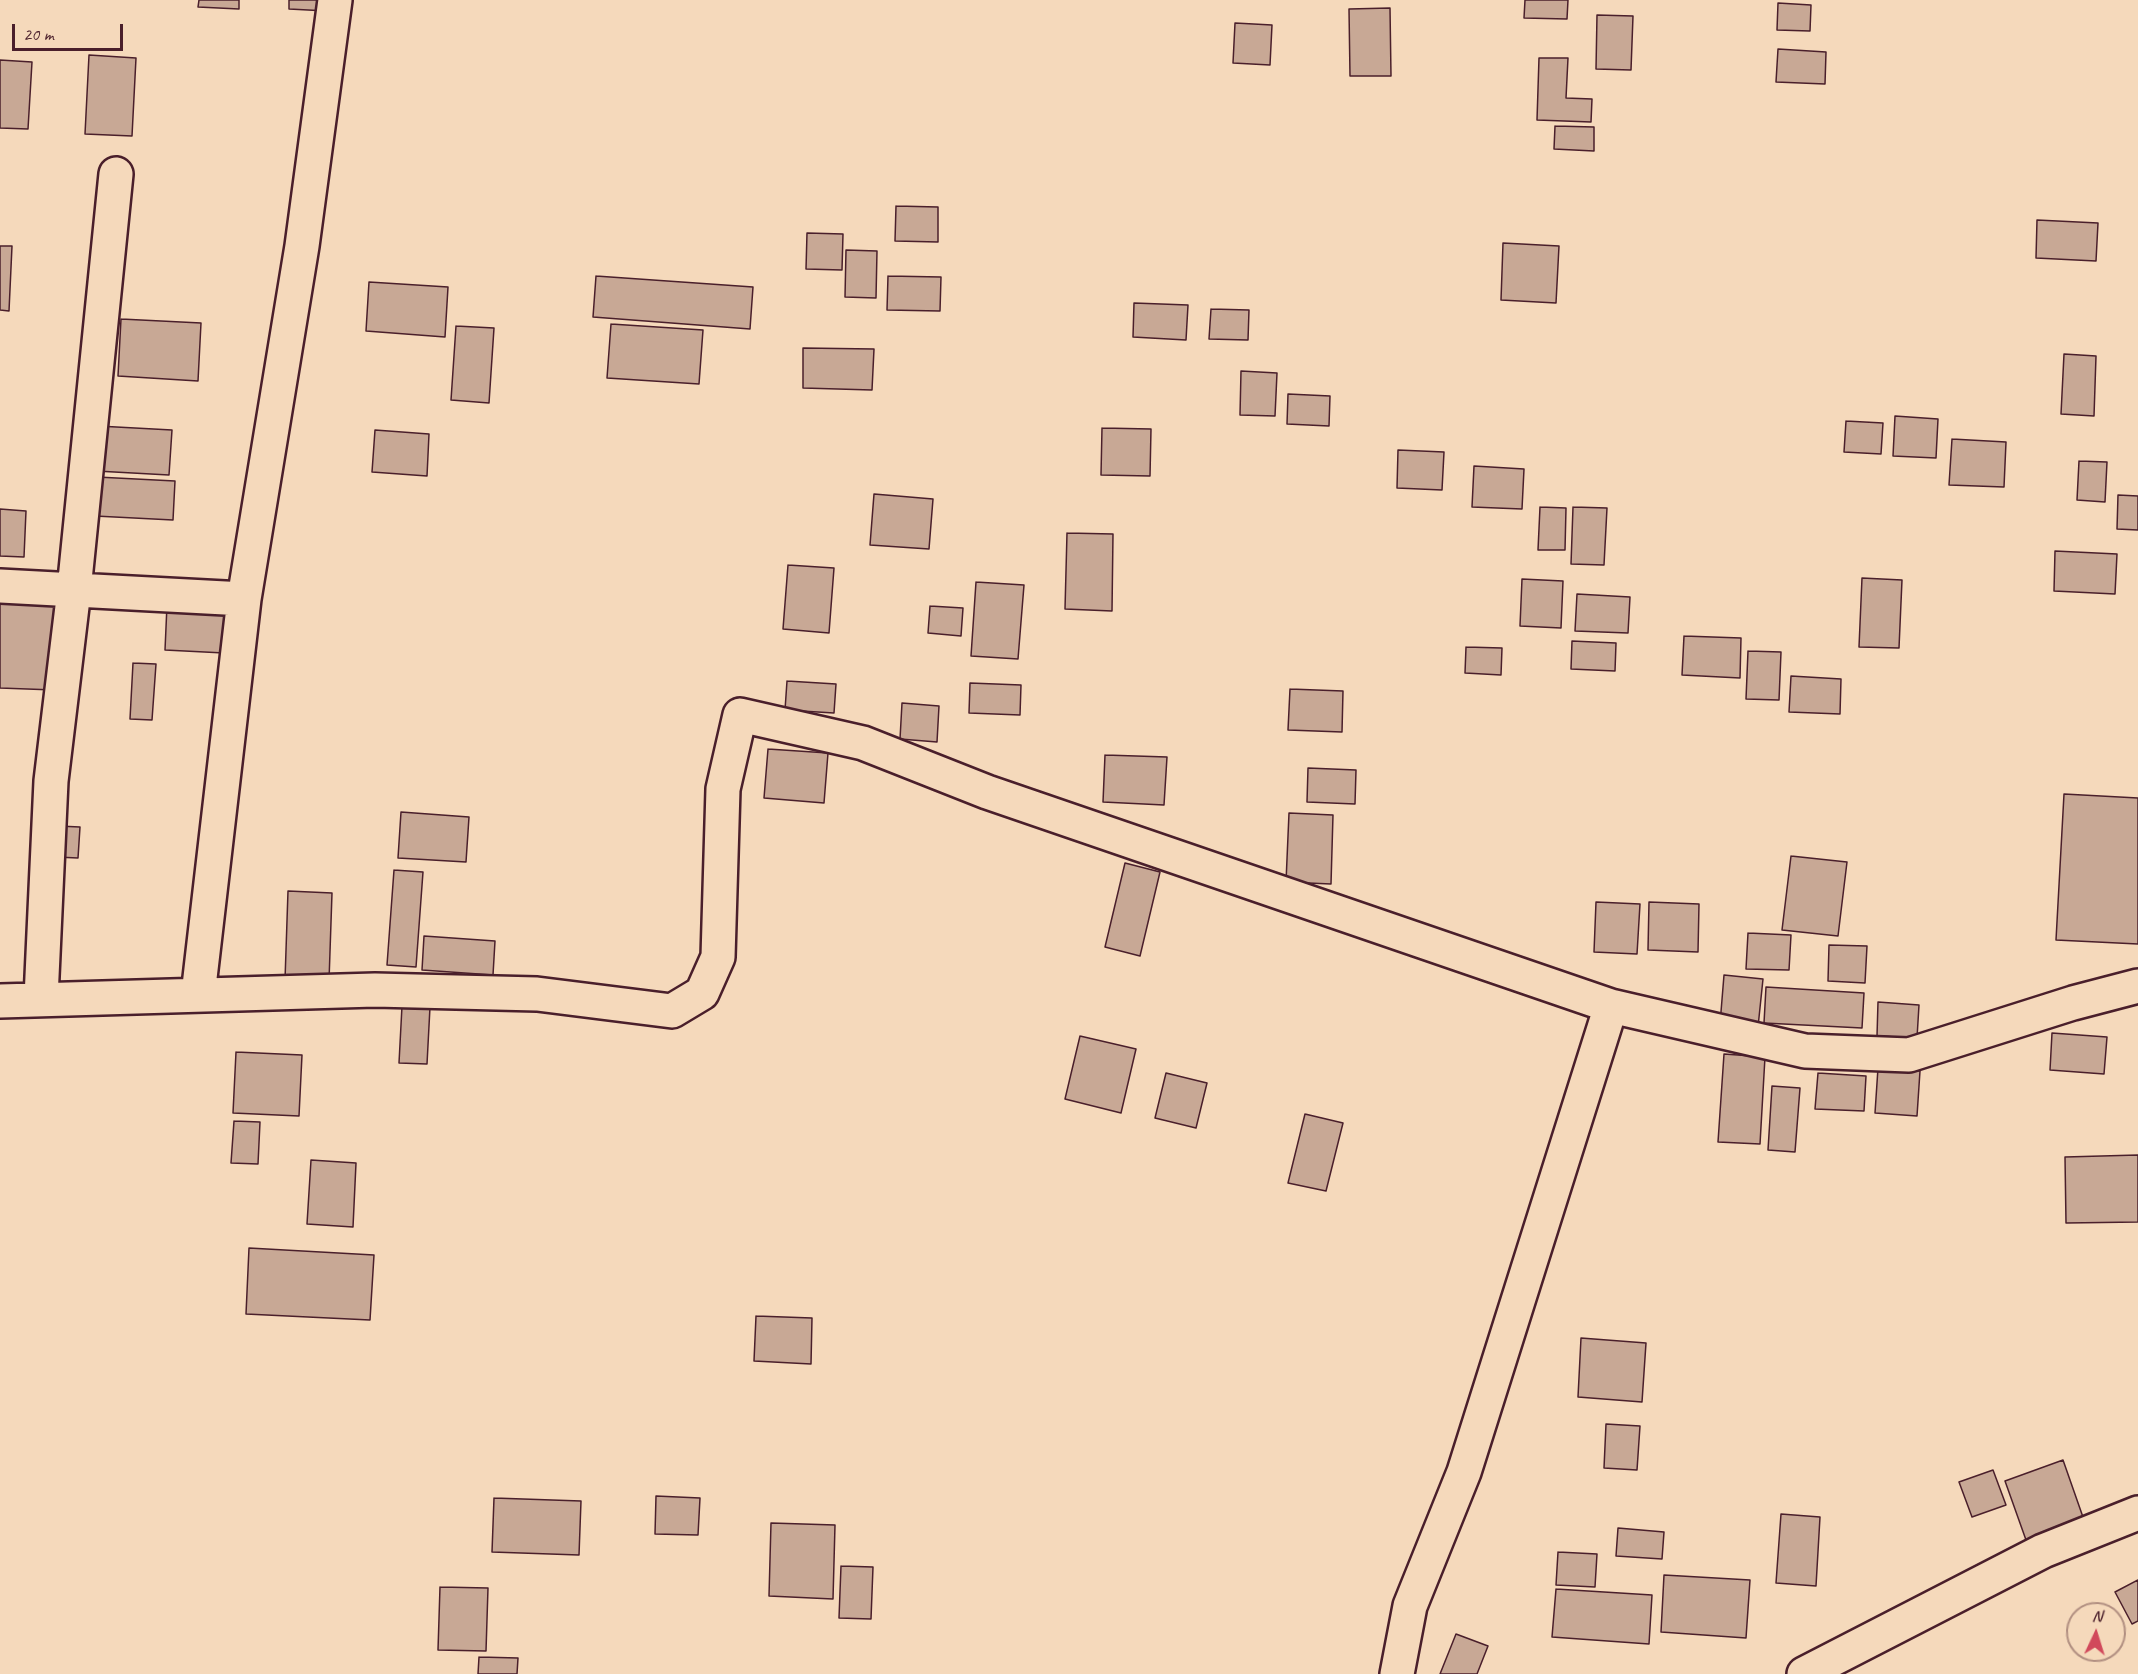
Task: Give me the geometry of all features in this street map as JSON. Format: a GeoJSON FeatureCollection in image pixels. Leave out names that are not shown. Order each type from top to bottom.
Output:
{"type":"FeatureCollection","features":[{"type":"Feature","properties":{"kind":"street"},"geometry":{"type":"LineString","coordinates":[[198,995],[243,599],[302,246],[335,0]]}},
{"type":"Feature","properties":{"kind":"street"},"geometry":{"type":"LineString","coordinates":[[41,998],[51,781],[74,590],[116,174]]}},
{"type":"Feature","properties":{"kind":"street"},"geometry":{"type":"LineString","coordinates":[[0,586],[243,599]]}},
{"type":"Feature","properties":{"kind":"street"},"geometry":{"type":"LineString","coordinates":[[0,1001],[375,990],[537,994],[672,1011],[702,993],[718,957],[723,789],[740,715],[863,743],[987,792],[1611,1006],[1805,1052],[1909,1055],[2073,1003],[2138,986]]}},
{"type":"Feature","properties":{"kind":"street"},"geometry":{"type":"LineString","coordinates":[[1397,1674],[1410,1606],[1464,1472],[1611,1006]]}},
{"type":"Feature","properties":{"kind":"street"},"geometry":{"type":"LineString","coordinates":[[1804,1674],[2043,1551],[2138,1513]]}},
{"type":"Feature","properties":{"kind":"building"},"geometry":{"type":"Polygon","coordinates":[[[199,0],[239,0],[239,9],[198,7],[199,0]]]}},
{"type":"Feature","properties":{"kind":"building"},"geometry":{"type":"Polygon","coordinates":[[[289,0],[328,0],[327,11],[289,9],[289,0]]]}},
{"type":"Feature","properties":{"kind":"building"},"geometry":{"type":"Polygon","coordinates":[[[1525,0],[1568,0],[1567,19],[1524,18],[1525,0]]]}},
{"type":"Feature","properties":{"kind":"building"},"geometry":{"type":"Polygon","coordinates":[[[1778,3],[1811,5],[1810,31],[1777,30],[1778,3]]]}},
{"type":"Feature","properties":{"kind":"building"},"geometry":{"type":"Polygon","coordinates":[[[1390,8],[1391,76],[1350,76],[1349,9],[1390,8]]]}},
{"type":"Feature","properties":{"kind":"building"},"geometry":{"type":"Polygon","coordinates":[[[1597,15],[1633,16],[1631,70],[1596,69],[1597,15]]]}},
{"type":"Feature","properties":{"kind":"building"},"geometry":{"type":"Polygon","coordinates":[[[1235,23],[1272,25],[1270,65],[1233,63],[1235,23]]]}},
{"type":"Feature","properties":{"kind":"building"},"geometry":{"type":"Polygon","coordinates":[[[1778,49],[1826,52],[1825,84],[1776,82],[1778,49]]]}},
{"type":"Feature","properties":{"kind":"building"},"geometry":{"type":"Polygon","coordinates":[[[89,55],[136,58],[132,136],[85,134],[89,55]]]}},
{"type":"Feature","properties":{"kind":"building"},"geometry":{"type":"Polygon","coordinates":[[[1539,58],[1568,58],[1566,98],[1592,99],[1591,122],[1537,120],[1539,58]]]}},
{"type":"Feature","properties":{"kind":"building"},"geometry":{"type":"Polygon","coordinates":[[[0,60],[32,62],[28,129],[0,128],[0,60]]]}},
{"type":"Feature","properties":{"kind":"building"},"geometry":{"type":"Polygon","coordinates":[[[1555,126],[1594,127],[1594,151],[1554,149],[1555,126]]]}},
{"type":"Feature","properties":{"kind":"building"},"geometry":{"type":"Polygon","coordinates":[[[896,206],[938,207],[938,242],[895,241],[896,206]]]}},
{"type":"Feature","properties":{"kind":"building"},"geometry":{"type":"Polygon","coordinates":[[[2037,220],[2098,223],[2096,261],[2036,258],[2037,220]]]}},
{"type":"Feature","properties":{"kind":"building"},"geometry":{"type":"Polygon","coordinates":[[[807,233],[843,234],[842,270],[806,269],[807,233]]]}},
{"type":"Feature","properties":{"kind":"building"},"geometry":{"type":"Polygon","coordinates":[[[1503,243],[1559,246],[1556,303],[1501,300],[1503,243]]]}},
{"type":"Feature","properties":{"kind":"building"},"geometry":{"type":"Polygon","coordinates":[[[0,246],[12,246],[9,311],[0,310],[0,246]]]}},
{"type":"Feature","properties":{"kind":"building"},"geometry":{"type":"Polygon","coordinates":[[[846,250],[877,251],[876,298],[845,297],[846,250]]]}},
{"type":"Feature","properties":{"kind":"building"},"geometry":{"type":"Polygon","coordinates":[[[596,276],[753,287],[750,329],[593,317],[596,276]]]}},
{"type":"Feature","properties":{"kind":"building"},"geometry":{"type":"Polygon","coordinates":[[[888,276],[941,277],[940,311],[887,310],[888,276]]]}},
{"type":"Feature","properties":{"kind":"building"},"geometry":{"type":"Polygon","coordinates":[[[369,282],[448,287],[445,337],[366,331],[369,282]]]}},
{"type":"Feature","properties":{"kind":"building"},"geometry":{"type":"Polygon","coordinates":[[[1134,303],[1188,305],[1186,340],[1133,337],[1134,303]]]}},
{"type":"Feature","properties":{"kind":"building"},"geometry":{"type":"Polygon","coordinates":[[[1211,309],[1249,310],[1248,340],[1209,339],[1211,309]]]}},
{"type":"Feature","properties":{"kind":"building"},"geometry":{"type":"Polygon","coordinates":[[[121,319],[201,323],[198,381],[118,376],[121,319]]]}},
{"type":"Feature","properties":{"kind":"building"},"geometry":{"type":"Polygon","coordinates":[[[611,324],[703,330],[699,384],[607,378],[611,324]]]}},
{"type":"Feature","properties":{"kind":"building"},"geometry":{"type":"Polygon","coordinates":[[[456,326],[494,328],[489,403],[451,400],[456,326]]]}},
{"type":"Feature","properties":{"kind":"building"},"geometry":{"type":"Polygon","coordinates":[[[803,348],[874,349],[872,390],[803,388],[803,348]]]}},
{"type":"Feature","properties":{"kind":"building"},"geometry":{"type":"Polygon","coordinates":[[[2064,354],[2096,356],[2094,416],[2061,414],[2064,354]]]}},
{"type":"Feature","properties":{"kind":"building"},"geometry":{"type":"Polygon","coordinates":[[[1241,371],[1277,373],[1275,416],[1240,415],[1241,371]]]}},
{"type":"Feature","properties":{"kind":"building"},"geometry":{"type":"Polygon","coordinates":[[[1288,394],[1330,396],[1329,426],[1287,424],[1288,394]]]}},
{"type":"Feature","properties":{"kind":"building"},"geometry":{"type":"Polygon","coordinates":[[[1895,416],[1938,419],[1936,458],[1893,456],[1895,416]]]}},
{"type":"Feature","properties":{"kind":"building"},"geometry":{"type":"Polygon","coordinates":[[[1846,421],[1883,423],[1881,454],[1844,452],[1846,421]]]}},
{"type":"Feature","properties":{"kind":"building"},"geometry":{"type":"Polygon","coordinates":[[[98,426],[172,430],[169,475],[96,471],[98,426]]]}},
{"type":"Feature","properties":{"kind":"building"},"geometry":{"type":"Polygon","coordinates":[[[1102,428],[1151,429],[1150,476],[1101,475],[1102,428]]]}},
{"type":"Feature","properties":{"kind":"building"},"geometry":{"type":"Polygon","coordinates":[[[375,430],[429,434],[427,476],[372,472],[375,430]]]}},
{"type":"Feature","properties":{"kind":"building"},"geometry":{"type":"Polygon","coordinates":[[[1952,439],[2006,442],[2004,487],[1949,485],[1952,439]]]}},
{"type":"Feature","properties":{"kind":"building"},"geometry":{"type":"Polygon","coordinates":[[[1398,450],[1444,452],[1442,490],[1397,488],[1398,450]]]}},
{"type":"Feature","properties":{"kind":"building"},"geometry":{"type":"Polygon","coordinates":[[[2079,461],[2107,462],[2105,502],[2077,500],[2079,461]]]}},
{"type":"Feature","properties":{"kind":"building"},"geometry":{"type":"Polygon","coordinates":[[[1474,466],[1524,469],[1522,509],[1472,507],[1474,466]]]}},
{"type":"Feature","properties":{"kind":"building"},"geometry":{"type":"Polygon","coordinates":[[[97,477],[175,481],[173,520],[95,516],[97,477]]]}},
{"type":"Feature","properties":{"kind":"building"},"geometry":{"type":"Polygon","coordinates":[[[874,494],[933,499],[929,549],[870,545],[874,494]]]}},
{"type":"Feature","properties":{"kind":"building"},"geometry":{"type":"Polygon","coordinates":[[[2118,495],[2138,496],[2138,530],[2117,529],[2118,495]]]}},
{"type":"Feature","properties":{"kind":"building"},"geometry":{"type":"Polygon","coordinates":[[[1540,507],[1566,508],[1565,550],[1538,550],[1540,507]]]}},
{"type":"Feature","properties":{"kind":"building"},"geometry":{"type":"Polygon","coordinates":[[[1573,507],[1607,508],[1604,565],[1571,564],[1573,507]]]}},
{"type":"Feature","properties":{"kind":"building"},"geometry":{"type":"Polygon","coordinates":[[[0,509],[26,511],[24,557],[0,556],[0,509]]]}},
{"type":"Feature","properties":{"kind":"building"},"geometry":{"type":"Polygon","coordinates":[[[1067,533],[1113,534],[1112,611],[1065,609],[1067,533]]]}},
{"type":"Feature","properties":{"kind":"building"},"geometry":{"type":"Polygon","coordinates":[[[2055,551],[2117,554],[2115,594],[2054,591],[2055,551]]]}},
{"type":"Feature","properties":{"kind":"building"},"geometry":{"type":"Polygon","coordinates":[[[788,565],[834,568],[829,633],[783,629],[788,565]]]}},
{"type":"Feature","properties":{"kind":"building"},"geometry":{"type":"Polygon","coordinates":[[[1862,578],[1902,580],[1899,648],[1859,647],[1862,578]]]}},
{"type":"Feature","properties":{"kind":"building"},"geometry":{"type":"Polygon","coordinates":[[[1522,579],[1563,581],[1561,628],[1520,626],[1522,579]]]}},
{"type":"Feature","properties":{"kind":"building"},"geometry":{"type":"Polygon","coordinates":[[[976,582],[1024,585],[1018,659],[971,656],[976,582]]]}},
{"type":"Feature","properties":{"kind":"building"},"geometry":{"type":"Polygon","coordinates":[[[1577,594],[1630,597],[1628,633],[1575,631],[1577,594]]]}},
{"type":"Feature","properties":{"kind":"building"},"geometry":{"type":"Polygon","coordinates":[[[0,600],[58,603],[54,690],[0,688],[0,600]]]}},
{"type":"Feature","properties":{"kind":"building"},"geometry":{"type":"Polygon","coordinates":[[[167,605],[227,609],[224,653],[165,650],[167,605]]]}},
{"type":"Feature","properties":{"kind":"building"},"geometry":{"type":"Polygon","coordinates":[[[930,606],[963,608],[961,636],[928,633],[930,606]]]}},
{"type":"Feature","properties":{"kind":"building"},"geometry":{"type":"Polygon","coordinates":[[[1684,636],[1741,638],[1740,678],[1682,675],[1684,636]]]}},
{"type":"Feature","properties":{"kind":"building"},"geometry":{"type":"Polygon","coordinates":[[[1572,641],[1616,643],[1615,671],[1571,669],[1572,641]]]}},
{"type":"Feature","properties":{"kind":"building"},"geometry":{"type":"Polygon","coordinates":[[[1466,647],[1502,648],[1501,675],[1465,673],[1466,647]]]}},
{"type":"Feature","properties":{"kind":"building"},"geometry":{"type":"Polygon","coordinates":[[[1748,651],[1781,652],[1779,700],[1746,699],[1748,651]]]}},
{"type":"Feature","properties":{"kind":"building"},"geometry":{"type":"Polygon","coordinates":[[[133,663],[156,664],[152,720],[130,719],[133,663]]]}},
{"type":"Feature","properties":{"kind":"building"},"geometry":{"type":"Polygon","coordinates":[[[1791,676],[1841,679],[1840,714],[1789,712],[1791,676]]]}},
{"type":"Feature","properties":{"kind":"building"},"geometry":{"type":"Polygon","coordinates":[[[787,681],[836,684],[834,713],[785,710],[787,681]]]}},
{"type":"Feature","properties":{"kind":"building"},"geometry":{"type":"Polygon","coordinates":[[[970,683],[1021,685],[1020,715],[969,713],[970,683]]]}},
{"type":"Feature","properties":{"kind":"building"},"geometry":{"type":"Polygon","coordinates":[[[1290,689],[1343,691],[1342,732],[1288,730],[1290,689]]]}},
{"type":"Feature","properties":{"kind":"building"},"geometry":{"type":"Polygon","coordinates":[[[902,703],[939,706],[937,742],[900,739],[902,703]]]}},
{"type":"Feature","properties":{"kind":"building"},"geometry":{"type":"Polygon","coordinates":[[[768,749],[828,753],[824,803],[764,798],[768,749]]]}},
{"type":"Feature","properties":{"kind":"building"},"geometry":{"type":"Polygon","coordinates":[[[1105,755],[1167,757],[1164,805],[1103,802],[1105,755]]]}},
{"type":"Feature","properties":{"kind":"building"},"geometry":{"type":"Polygon","coordinates":[[[1308,768],[1356,770],[1355,804],[1307,802],[1308,768]]]}},
{"type":"Feature","properties":{"kind":"building"},"geometry":{"type":"Polygon","coordinates":[[[2064,794],[2138,798],[2138,944],[2056,940],[2064,794]]]}},
{"type":"Feature","properties":{"kind":"building"},"geometry":{"type":"Polygon","coordinates":[[[401,812],[469,817],[466,862],[398,858],[401,812]]]}},
{"type":"Feature","properties":{"kind":"building"},"geometry":{"type":"Polygon","coordinates":[[[1289,813],[1333,815],[1331,884],[1286,882],[1289,813]]]}},
{"type":"Feature","properties":{"kind":"building"},"geometry":{"type":"Polygon","coordinates":[[[58,826],[80,827],[78,858],[56,857],[58,826]]]}},
{"type":"Feature","properties":{"kind":"building"},"geometry":{"type":"Polygon","coordinates":[[[1791,856],[1847,862],[1838,936],[1782,930],[1791,856]]]}},
{"type":"Feature","properties":{"kind":"building"},"geometry":{"type":"Polygon","coordinates":[[[1125,863],[1160,872],[1140,956],[1105,947],[1125,863]]]}},
{"type":"Feature","properties":{"kind":"building"},"geometry":{"type":"Polygon","coordinates":[[[394,870],[423,872],[416,967],[387,965],[394,870]]]}},
{"type":"Feature","properties":{"kind":"building"},"geometry":{"type":"Polygon","coordinates":[[[288,891],[332,893],[329,981],[285,980],[288,891]]]}},
{"type":"Feature","properties":{"kind":"building"},"geometry":{"type":"Polygon","coordinates":[[[1596,902],[1640,904],[1637,954],[1594,952],[1596,902]]]}},
{"type":"Feature","properties":{"kind":"building"},"geometry":{"type":"Polygon","coordinates":[[[1649,902],[1699,904],[1698,952],[1648,950],[1649,902]]]}},
{"type":"Feature","properties":{"kind":"building"},"geometry":{"type":"Polygon","coordinates":[[[1748,933],[1791,935],[1789,970],[1746,969],[1748,933]]]}},
{"type":"Feature","properties":{"kind":"building"},"geometry":{"type":"Polygon","coordinates":[[[424,936],[495,941],[493,975],[422,970],[424,936]]]}},
{"type":"Feature","properties":{"kind":"building"},"geometry":{"type":"Polygon","coordinates":[[[1829,945],[1867,946],[1865,983],[1828,981],[1829,945]]]}},
{"type":"Feature","properties":{"kind":"building"},"geometry":{"type":"Polygon","coordinates":[[[1724,975],[1763,979],[1758,1027],[1720,1024],[1724,975]]]}},
{"type":"Feature","properties":{"kind":"building"},"geometry":{"type":"Polygon","coordinates":[[[1766,987],[1864,993],[1862,1028],[1764,1023],[1766,987]]]}},
{"type":"Feature","properties":{"kind":"building"},"geometry":{"type":"Polygon","coordinates":[[[1878,1002],[1919,1005],[1917,1038],[1877,1036],[1878,1002]]]}},
{"type":"Feature","properties":{"kind":"building"},"geometry":{"type":"Polygon","coordinates":[[[402,1006],[430,1007],[427,1064],[399,1063],[402,1006]]]}},
{"type":"Feature","properties":{"kind":"building"},"geometry":{"type":"Polygon","coordinates":[[[2052,1033],[2107,1037],[2104,1074],[2050,1070],[2052,1033]]]}},
{"type":"Feature","properties":{"kind":"building"},"geometry":{"type":"Polygon","coordinates":[[[1080,1036],[1136,1049],[1121,1113],[1065,1099],[1080,1036]]]}},
{"type":"Feature","properties":{"kind":"building"},"geometry":{"type":"Polygon","coordinates":[[[236,1052],[302,1055],[299,1116],[233,1113],[236,1052]]]}},
{"type":"Feature","properties":{"kind":"building"},"geometry":{"type":"Polygon","coordinates":[[[1724,1054],[1765,1057],[1760,1144],[1718,1142],[1724,1054]]]}},
{"type":"Feature","properties":{"kind":"building"},"geometry":{"type":"Polygon","coordinates":[[[1878,1068],[1920,1071],[1917,1116],[1875,1113],[1878,1068]]]}},
{"type":"Feature","properties":{"kind":"building"},"geometry":{"type":"Polygon","coordinates":[[[1166,1073],[1207,1083],[1196,1128],[1155,1118],[1166,1073]]]}},
{"type":"Feature","properties":{"kind":"building"},"geometry":{"type":"Polygon","coordinates":[[[1818,1073],[1866,1076],[1864,1111],[1815,1109],[1818,1073]]]}},
{"type":"Feature","properties":{"kind":"building"},"geometry":{"type":"Polygon","coordinates":[[[1772,1086],[1800,1088],[1795,1152],[1768,1150],[1772,1086]]]}},
{"type":"Feature","properties":{"kind":"building"},"geometry":{"type":"Polygon","coordinates":[[[1305,1114],[1343,1123],[1326,1191],[1288,1183],[1305,1114]]]}},
{"type":"Feature","properties":{"kind":"building"},"geometry":{"type":"Polygon","coordinates":[[[234,1121],[260,1122],[258,1164],[231,1163],[234,1121]]]}},
{"type":"Feature","properties":{"kind":"building"},"geometry":{"type":"Polygon","coordinates":[[[2138,1155],[2138,1222],[2066,1223],[2065,1157],[2138,1155]]]}},
{"type":"Feature","properties":{"kind":"building"},"geometry":{"type":"Polygon","coordinates":[[[311,1160],[356,1163],[353,1227],[307,1224],[311,1160]]]}},
{"type":"Feature","properties":{"kind":"building"},"geometry":{"type":"Polygon","coordinates":[[[249,1248],[374,1255],[370,1320],[246,1314],[249,1248]]]}},
{"type":"Feature","properties":{"kind":"building"},"geometry":{"type":"Polygon","coordinates":[[[756,1316],[812,1318],[811,1364],[754,1361],[756,1316]]]}},
{"type":"Feature","properties":{"kind":"building"},"geometry":{"type":"Polygon","coordinates":[[[1581,1338],[1646,1343],[1642,1402],[1578,1397],[1581,1338]]]}},
{"type":"Feature","properties":{"kind":"building"},"geometry":{"type":"Polygon","coordinates":[[[1606,1424],[1640,1426],[1637,1470],[1604,1468],[1606,1424]]]}},
{"type":"Feature","properties":{"kind":"building"},"geometry":{"type":"Polygon","coordinates":[[[2063,1460],[2084,1520],[2026,1540],[2005,1481],[2063,1460]]]}},
{"type":"Feature","properties":{"kind":"building"},"geometry":{"type":"Polygon","coordinates":[[[1993,1470],[2006,1505],[1972,1517],[1959,1482],[1993,1470]]]}},
{"type":"Feature","properties":{"kind":"building"},"geometry":{"type":"Polygon","coordinates":[[[656,1496],[700,1498],[698,1535],[655,1534],[656,1496]]]}},
{"type":"Feature","properties":{"kind":"building"},"geometry":{"type":"Polygon","coordinates":[[[494,1498],[581,1501],[579,1555],[492,1552],[494,1498]]]}},
{"type":"Feature","properties":{"kind":"building"},"geometry":{"type":"Polygon","coordinates":[[[1781,1514],[1820,1517],[1816,1586],[1776,1583],[1781,1514]]]}},
{"type":"Feature","properties":{"kind":"building"},"geometry":{"type":"Polygon","coordinates":[[[771,1523],[835,1525],[833,1599],[769,1596],[771,1523]]]}},
{"type":"Feature","properties":{"kind":"building"},"geometry":{"type":"Polygon","coordinates":[[[1618,1528],[1664,1532],[1662,1559],[1616,1556],[1618,1528]]]}},
{"type":"Feature","properties":{"kind":"building"},"geometry":{"type":"Polygon","coordinates":[[[1558,1552],[1597,1554],[1595,1587],[1556,1585],[1558,1552]]]}},
{"type":"Feature","properties":{"kind":"building"},"geometry":{"type":"Polygon","coordinates":[[[841,1566],[873,1567],[871,1619],[839,1618],[841,1566]]]}},
{"type":"Feature","properties":{"kind":"building"},"geometry":{"type":"Polygon","coordinates":[[[1664,1575],[1750,1580],[1746,1638],[1661,1632],[1664,1575]]]}},
{"type":"Feature","properties":{"kind":"building"},"geometry":{"type":"Polygon","coordinates":[[[2138,1580],[2138,1621],[2132,1624],[2126,1613],[2126,1602],[2120,1602],[2115,1592],[2138,1580]]]}},
{"type":"Feature","properties":{"kind":"building"},"geometry":{"type":"Polygon","coordinates":[[[440,1587],[488,1588],[486,1651],[438,1650],[440,1587]]]}},
{"type":"Feature","properties":{"kind":"building"},"geometry":{"type":"Polygon","coordinates":[[[1556,1589],[1652,1595],[1649,1644],[1552,1637],[1556,1589]]]}},
{"type":"Feature","properties":{"kind":"building"},"geometry":{"type":"Polygon","coordinates":[[[1456,1634],[1488,1646],[1477,1674],[1440,1674],[1456,1634]]]}},
{"type":"Feature","properties":{"kind":"building"},"geometry":{"type":"Polygon","coordinates":[[[479,1657],[518,1658],[517,1674],[478,1674],[479,1657]]]}}]}
